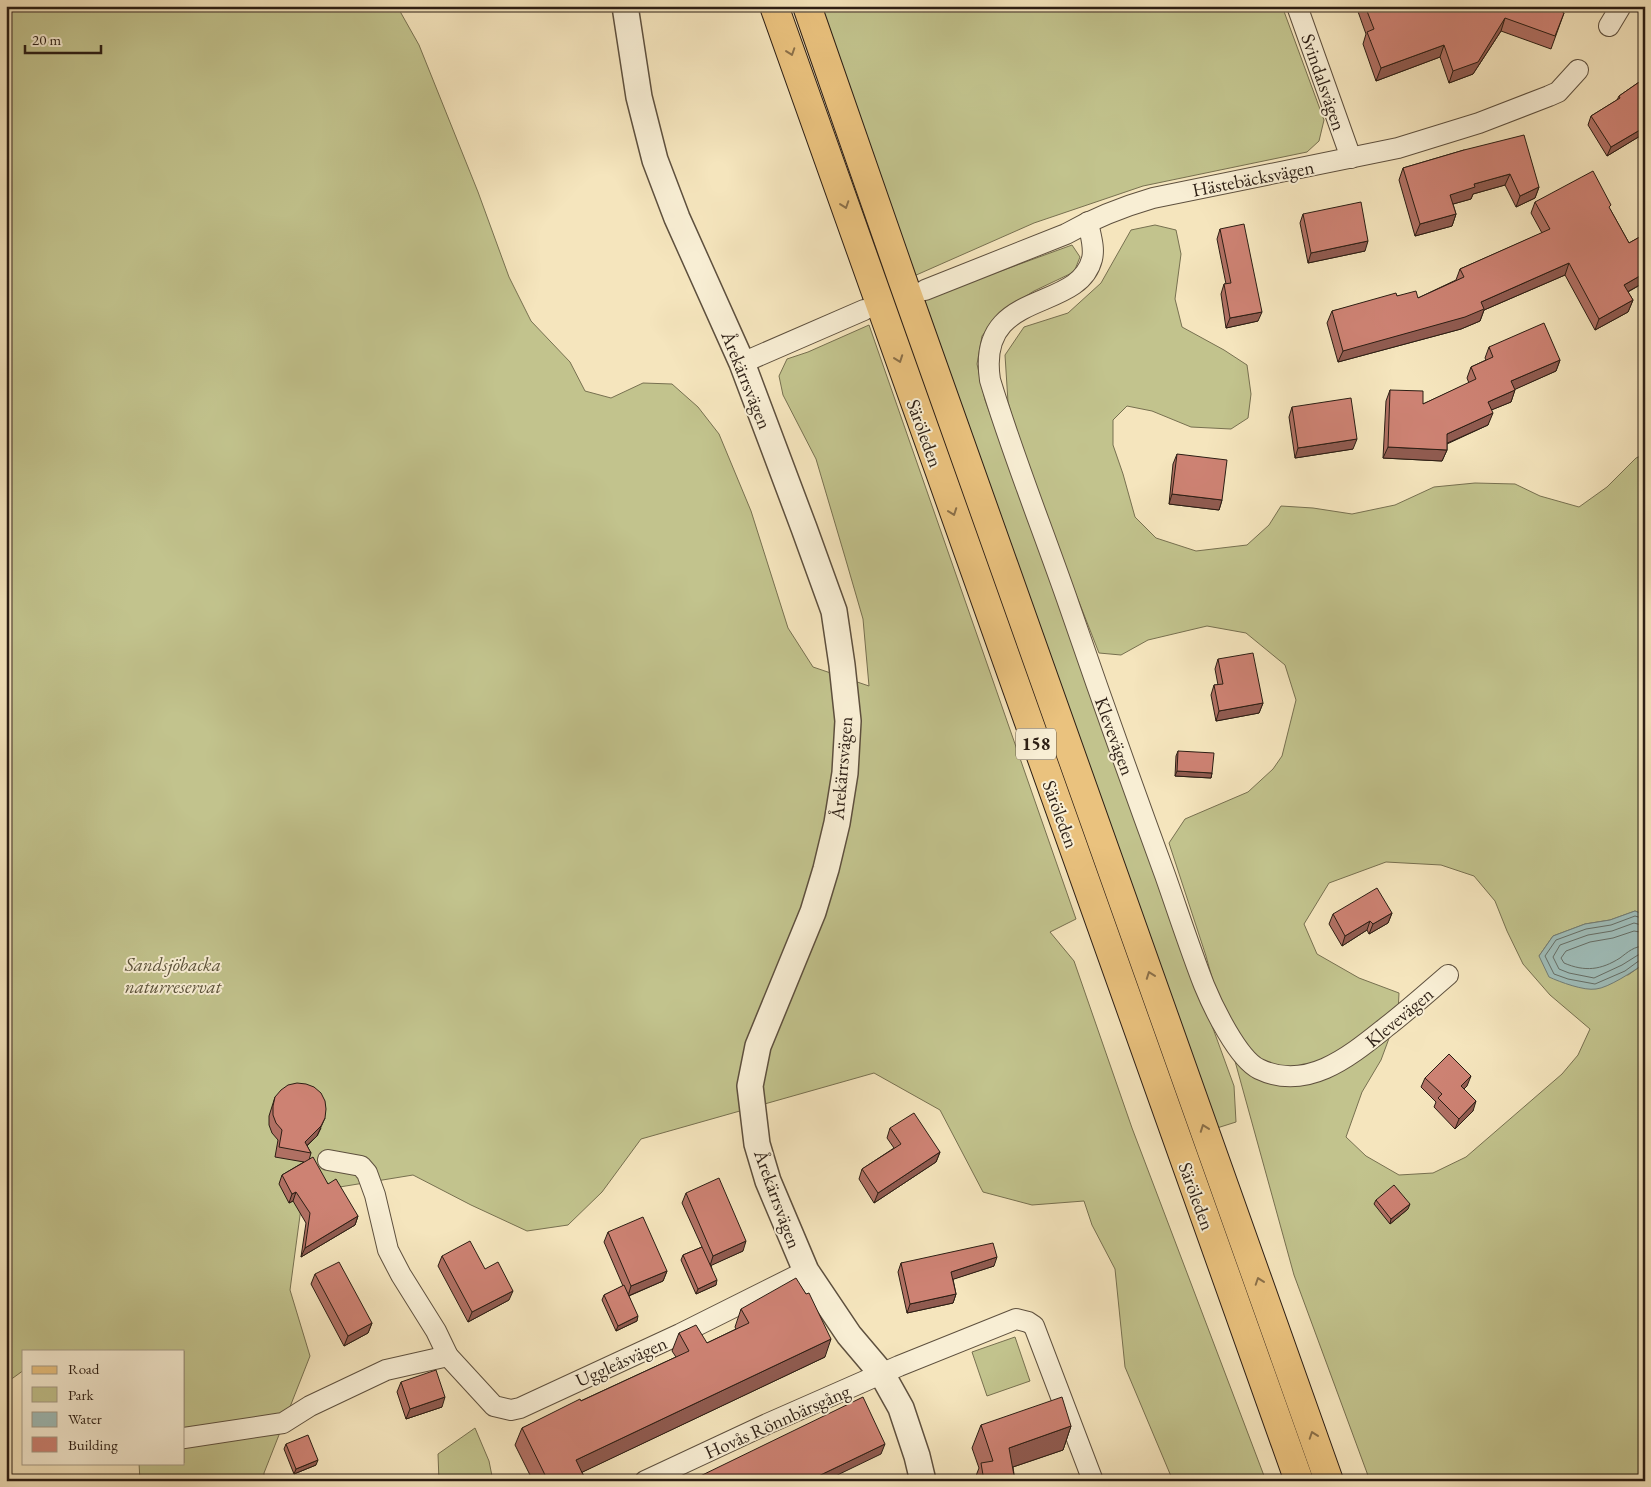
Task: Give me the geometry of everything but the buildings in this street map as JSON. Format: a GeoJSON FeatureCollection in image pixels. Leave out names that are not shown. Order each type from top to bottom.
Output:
{"type":"FeatureCollection","features":[{"type":"Feature","properties":{"kind":"main road","name":"Säröleden"},"geometry":{"type":"LineString","coordinates":[[774,6],[1299,1481]]}},
{"type":"Feature","properties":{"kind":"main road","name":"Säröleden"},"geometry":{"type":"LineString","coordinates":[[807,6],[902,280],[1329,1481]]}},
{"type":"Feature","properties":{"kind":"street","name":"Årekärrsvägen"},"geometry":{"type":"LineString","coordinates":[[625,6],[639,97],[655,160],[677,218],[742,363],[834,611],[842,665],[848,721],[845,773],[837,823],[826,869],[796,956],[758,1046],[750,1086],[757,1144],[768,1181],[806,1271],[849,1335],[882,1374],[901,1408],[917,1456],[922,1481]]}},
{"type":"Feature","properties":{"kind":"street","name":"Svindalsvägen"},"geometry":{"type":"LineString","coordinates":[[1297,6],[1351,158]]}},
{"type":"Feature","properties":{"kind":"street"},"geometry":{"type":"LineString","coordinates":[[1609,26],[1621,6]]}},
{"type":"Feature","properties":{"kind":"street","name":"Hästebäcksvägen"},"geometry":{"type":"LineString","coordinates":[[925,290],[966,272],[1066,234],[1119,208],[1153,198],[1398,148],[1519,109],[1558,92],[1578,70]]}},
{"type":"Feature","properties":{"kind":"street","name":"Klevevägen"},"geometry":{"type":"LineString","coordinates":[[1088,222],[1094,250],[1087,272],[1078,281],[1057,294],[1022,308],[1007,319],[999,328],[990,348],[988,366],[990,380],[1029,497],[1068,602],[1107,717],[1205,986],[1236,1046],[1246,1060],[1258,1068],[1271,1073],[1285,1076],[1300,1076],[1332,1066],[1353,1055],[1418,1003],[1448,975]]}},
{"type":"Feature","properties":{"kind":"street"},"geometry":{"type":"LineString","coordinates":[[742,363],[864,310]]}},
{"type":"Feature","properties":{"kind":"street","name":"Uggleåsvägen"},"geometry":{"type":"LineString","coordinates":[[328,1160],[361,1166],[367,1173],[375,1195],[388,1250],[401,1275],[436,1331],[448,1356],[494,1406],[511,1410],[520,1408],[680,1334],[806,1271]]}},
{"type":"Feature","properties":{"kind":"street","name":"Hovås Rönnbärsgång"},"geometry":{"type":"LineString","coordinates":[[645,1481],[767,1424],[1016,1319],[1028,1322],[1034,1326],[1093,1481]]}},
{"type":"Feature","properties":{"kind":"street"},"geometry":{"type":"LineString","coordinates":[[185,1438],[283,1423],[310,1406],[386,1370],[448,1356]]}},
{"type":"Feature","properties":{"kind":"green space","name":"Sandsjöbacka naturreservat"},"geometry":{"type":"Polygon","coordinates":[[[6,6],[397,6],[419,45],[478,192],[509,277],[531,321],[570,362],[585,391],[611,398],[643,383],[672,384],[698,407],[719,434],[751,511],[788,628],[813,667],[869,686],[863,619],[845,557],[816,459],[783,395],[779,376],[787,359],[808,352],[869,325],[1076,919],[1050,932],[1074,961],[1132,1128],[1266,1481],[1173,1481],[1125,1367],[1115,1269],[1092,1225],[1084,1201],[1032,1205],[983,1192],[940,1110],[874,1073],[641,1139],[602,1192],[568,1225],[527,1231],[413,1175],[303,1193],[290,1290],[310,1356],[264,1473],[264,1481],[140,1481],[139,1464],[185,1464],[185,1350],[22,1350],[22,1371],[6,1383],[6,6]]]}},
{"type":"Feature","properties":{"kind":"green space"},"geometry":{"type":"Polygon","coordinates":[[[820,6],[1282,6],[1324,120],[1319,141],[1307,152],[1143,186],[1034,223],[914,276],[820,6]]]}},
{"type":"Feature","properties":{"kind":"green space"},"geometry":{"type":"Polygon","coordinates":[[[1155,225],[1176,230],[1181,254],[1175,299],[1182,327],[1247,365],[1251,394],[1248,418],[1231,429],[1191,427],[1152,411],[1127,406],[1113,420],[1113,445],[1135,517],[1156,538],[1196,551],[1247,545],[1269,525],[1281,506],[1313,508],[1352,514],[1395,505],[1434,487],[1475,483],[1515,484],[1540,496],[1579,507],[1607,487],[1636,458],[1645,454],[1645,915],[1635,911],[1610,920],[1585,924],[1553,936],[1539,956],[1628,975],[1645,963],[1645,1481],[1370,1481],[1294,1275],[1206,956],[1169,843],[1185,819],[1248,792],[1273,769],[1282,756],[1296,700],[1285,665],[1246,633],[1207,626],[1148,640],[1121,655],[1099,653],[1027,469],[1008,402],[1005,355],[1024,327],[1068,313],[1101,283],[1131,230],[1155,225]],[[1386,862],[1329,883],[1304,924],[1317,954],[1359,978],[1399,993],[1398,1014],[1381,1060],[1362,1092],[1346,1137],[1366,1156],[1399,1175],[1433,1173],[1466,1157],[1562,1074],[1578,1055],[1590,1029],[1550,995],[1523,964],[1495,901],[1474,876],[1441,865],[1386,862]]]}},
{"type":"Feature","properties":{"kind":"green space"},"geometry":{"type":"Polygon","coordinates":[[[1072,245],[1080,257],[1074,272],[1034,291],[999,313],[982,336],[977,364],[985,400],[1234,1086],[1236,1122],[1217,1128],[924,299],[1072,245]]]}},
{"type":"Feature","properties":{"kind":"green space"},"geometry":{"type":"Polygon","coordinates":[[[1015,1337],[1030,1381],[987,1396],[972,1352],[1015,1337]]]}},
{"type":"Feature","properties":{"kind":"green space"},"geometry":{"type":"Polygon","coordinates":[[[475,1428],[489,1461],[493,1481],[439,1481],[438,1454],[475,1428]]]}},
{"type":"Feature","properties":{"kind":"water"},"geometry":{"type":"Polygon","coordinates":[[[1635,911],[1645,915],[1645,963],[1614,982],[1596,989],[1566,984],[1549,977],[1539,956],[1553,936],[1585,924],[1610,920],[1635,911]]]}}]}
